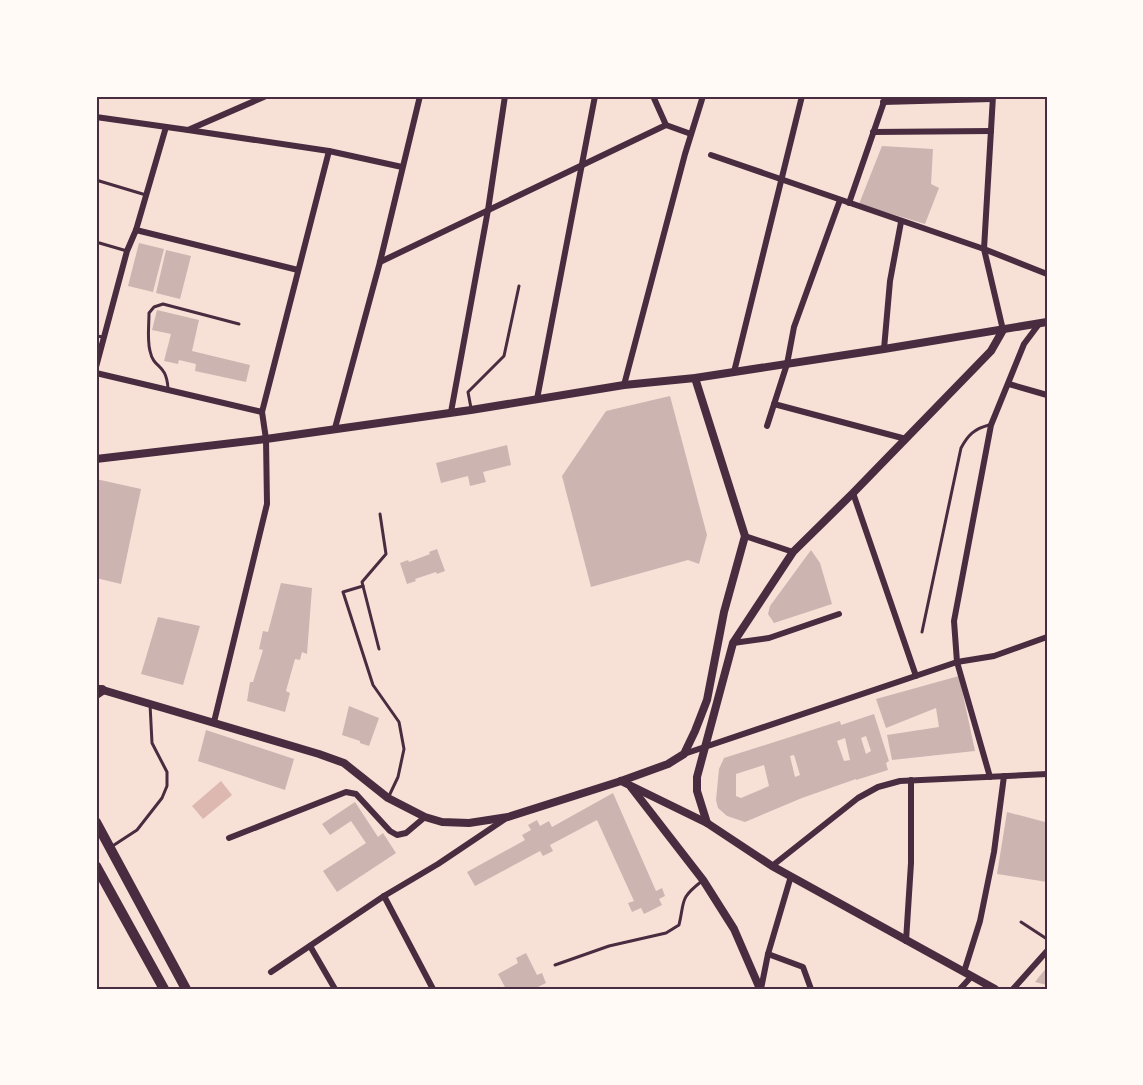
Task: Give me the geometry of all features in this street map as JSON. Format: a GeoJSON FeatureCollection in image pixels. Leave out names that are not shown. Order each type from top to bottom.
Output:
{"type":"FeatureCollection","features":[{"type":"Feature","properties":{"kind":"main road"},"geometry":{"type":"LineString","coordinates":[[96,822],[186,989]]}},
{"type":"Feature","properties":{"kind":"main road"},"geometry":{"type":"LineString","coordinates":[[96,866],[164,989]]}},
{"type":"Feature","properties":{"kind":"street"},"geometry":{"type":"LineString","coordinates":[[188,130],[266,96]]}},
{"type":"Feature","properties":{"kind":"street"},"geometry":{"type":"LineString","coordinates":[[335,428],[380,262],[420,96]]}},
{"type":"Feature","properties":{"kind":"street"},"geometry":{"type":"LineString","coordinates":[[451,412],[488,210],[505,96]]}},
{"type":"Feature","properties":{"kind":"street"},"geometry":{"type":"LineString","coordinates":[[537,399],[595,96]]}},
{"type":"Feature","properties":{"kind":"street"},"geometry":{"type":"LineString","coordinates":[[653,96],[666,125]]}},
{"type":"Feature","properties":{"kind":"street"},"geometry":{"type":"LineString","coordinates":[[624,385],[703,96]]}},
{"type":"Feature","properties":{"kind":"street"},"geometry":{"type":"LineString","coordinates":[[734,372],[802,96]]}},
{"type":"Feature","properties":{"kind":"street"},"geometry":{"type":"LineString","coordinates":[[706,823],[697,791],[697,777],[733,643],[793,552],[991,351],[1003,330],[984,249],[992,97],[884,99],[849,203]]}},
{"type":"Feature","properties":{"kind":"street"},"geometry":{"type":"LineString","coordinates":[[96,117],[329,151],[402,166]]}},
{"type":"Feature","properties":{"kind":"street"},"geometry":{"type":"LineString","coordinates":[[380,262],[666,125],[691,134]]}},
{"type":"Feature","properties":{"kind":"street"},"geometry":{"type":"LineString","coordinates":[[96,367],[127,251],[136,230],[166,127]]}},
{"type":"Feature","properties":{"kind":"street"},"geometry":{"type":"LineString","coordinates":[[873,132],[991,131]]}},
{"type":"Feature","properties":{"kind":"street"},"geometry":{"type":"LineString","coordinates":[[214,722],[267,504],[266,439],[262,412],[329,151]]}},
{"type":"Feature","properties":{"kind":"street"},"geometry":{"type":"LineString","coordinates":[[711,155],[984,249],[1047,274]]}},
{"type":"Feature","properties":{"kind":"street"},"geometry":{"type":"LineString","coordinates":[[767,426],[787,364],[794,327],[840,200]]}},
{"type":"Feature","properties":{"kind":"street"},"geometry":{"type":"LineString","coordinates":[[884,349],[890,281],[902,222]]}},
{"type":"Feature","properties":{"kind":"street"},"geometry":{"type":"LineString","coordinates":[[136,230],[298,270]]}},
{"type":"Feature","properties":{"kind":"street"},"geometry":{"type":"LineString","coordinates":[[96,459],[266,439],[471,410],[624,385],[694,378],[1043,323]]}},
{"type":"Feature","properties":{"kind":"street"},"geometry":{"type":"LineString","coordinates":[[990,777],[957,662],[954,621],[991,425],[1024,344],[1043,323]]}},
{"type":"Feature","properties":{"kind":"street"},"geometry":{"type":"LineString","coordinates":[[96,373],[262,412]]}},
{"type":"Feature","properties":{"kind":"street"},"geometry":{"type":"LineString","coordinates":[[684,754],[706,700],[724,612],[746,536],[694,378]]}},
{"type":"Feature","properties":{"kind":"street"},"geometry":{"type":"LineString","coordinates":[[1009,384],[1047,395]]}},
{"type":"Feature","properties":{"kind":"street"},"geometry":{"type":"LineString","coordinates":[[774,404],[906,439]]}},
{"type":"Feature","properties":{"kind":"street"},"geometry":{"type":"LineString","coordinates":[[853,493],[916,676]]}},
{"type":"Feature","properties":{"kind":"street"},"geometry":{"type":"LineString","coordinates":[[746,536],[793,552]]}},
{"type":"Feature","properties":{"kind":"street"},"geometry":{"type":"LineString","coordinates":[[733,643],[769,638],[839,614]]}},
{"type":"Feature","properties":{"kind":"street"},"geometry":{"type":"LineString","coordinates":[[98,690],[150,703],[319,754],[344,764],[388,798],[425,817],[442,822],[469,823],[508,817],[625,782],[676,760],[684,754],[957,662],[994,656],[1047,637]]}},
{"type":"Feature","properties":{"kind":"street"},"geometry":{"type":"LineString","coordinates":[[772,866],[867,792],[888,783],[1047,774]]}},
{"type":"Feature","properties":{"kind":"street"},"geometry":{"type":"LineString","coordinates":[[960,989],[967,974],[980,921],[994,852],[1004,776]]}},
{"type":"Feature","properties":{"kind":"street"},"geometry":{"type":"LineString","coordinates":[[906,942],[911,780]]}},
{"type":"Feature","properties":{"kind":"street"},"geometry":{"type":"LineString","coordinates":[[625,782],[706,823],[772,866],[906,942],[995,989]]}},
{"type":"Feature","properties":{"kind":"street"},"geometry":{"type":"LineString","coordinates":[[625,782],[703,880],[734,929],[761,989]]}},
{"type":"Feature","properties":{"kind":"street"},"geometry":{"type":"LineString","coordinates":[[229,838],[346,792],[356,794],[390,831],[397,835],[406,833],[425,817]]}},
{"type":"Feature","properties":{"kind":"street"},"geometry":{"type":"LineString","coordinates":[[271,972],[508,817]]}},
{"type":"Feature","properties":{"kind":"street"},"geometry":{"type":"LineString","coordinates":[[761,989],[768,954],[791,876]]}},
{"type":"Feature","properties":{"kind":"street"},"geometry":{"type":"LineString","coordinates":[[384,896],[433,989]]}},
{"type":"Feature","properties":{"kind":"street"},"geometry":{"type":"LineString","coordinates":[[310,946],[335,989]]}},
{"type":"Feature","properties":{"kind":"street"},"geometry":{"type":"LineString","coordinates":[[1013,989],[1047,951]]}},
{"type":"Feature","properties":{"kind":"street"},"geometry":{"type":"LineString","coordinates":[[768,954],[803,968],[811,989]]}},
{"type":"Feature","properties":{"kind":"lane"},"geometry":{"type":"LineString","coordinates":[[96,180],[146,195]]}},
{"type":"Feature","properties":{"kind":"lane"},"geometry":{"type":"LineString","coordinates":[[96,242],[127,251]]}},
{"type":"Feature","properties":{"kind":"lane"},"geometry":{"type":"LineString","coordinates":[[471,410],[468,392],[504,356],[519,286]]}},
{"type":"Feature","properties":{"kind":"lane"},"geometry":{"type":"LineString","coordinates":[[168,390],[167,375],[163,368],[154,362],[149,351],[149,313],[154,307],[163,304],[239,324]]}},
{"type":"Feature","properties":{"kind":"lane"},"geometry":{"type":"LineString","coordinates":[[96,336],[104,338]]}},
{"type":"Feature","properties":{"kind":"lane"},"geometry":{"type":"LineString","coordinates":[[922,632],[961,448],[968,435],[977,428],[991,425]]}},
{"type":"Feature","properties":{"kind":"lane"},"geometry":{"type":"LineString","coordinates":[[379,649],[362,582],[386,554],[380,514]]}},
{"type":"Feature","properties":{"kind":"lane"},"geometry":{"type":"LineString","coordinates":[[363,586],[343,592],[373,685],[399,722],[404,749],[398,777],[388,798]]}},
{"type":"Feature","properties":{"kind":"lane"},"geometry":{"type":"LineString","coordinates":[[110,848],[137,830],[162,798],[167,786],[167,772],[152,743],[150,703]]}},
{"type":"Feature","properties":{"kind":"lane"},"geometry":{"type":"LineString","coordinates":[[555,965],[609,946],[666,933],[679,925],[682,903],[689,891],[703,880]]}},
{"type":"Feature","properties":{"kind":"lane"},"geometry":{"type":"LineString","coordinates":[[1021,922],[1047,939]]}},
{"type":"Feature","properties":{"kind":"shaded area"},"geometry":{"type":"Polygon","coordinates":[[[221,781],[232,795],[203,819],[192,806],[221,781]]]}},
{"type":"Feature","properties":{"kind":"building"},"geometry":{"type":"Polygon","coordinates":[[[882,146],[933,149],[931,184],[939,188],[925,224],[859,204],[882,146]]]}},
{"type":"Feature","properties":{"kind":"building"},"geometry":{"type":"Polygon","coordinates":[[[139,243],[164,249],[153,292],[128,286],[139,243]]]}},
{"type":"Feature","properties":{"kind":"building"},"geometry":{"type":"Polygon","coordinates":[[[166,250],[191,256],[180,299],[156,293],[166,250]]]}},
{"type":"Feature","properties":{"kind":"building"},"geometry":{"type":"Polygon","coordinates":[[[157,310],[199,320],[192,351],[250,365],[246,382],[195,371],[196,364],[179,360],[178,364],[164,361],[171,334],[152,330],[157,310]]]}},
{"type":"Feature","properties":{"kind":"building"},"geometry":{"type":"Polygon","coordinates":[[[670,396],[707,535],[699,564],[688,560],[591,587],[562,476],[606,411],[670,396]]]}},
{"type":"Feature","properties":{"kind":"building"},"geometry":{"type":"Polygon","coordinates":[[[507,445],[511,465],[483,472],[486,482],[470,486],[468,476],[441,483],[436,463],[507,445]]]}},
{"type":"Feature","properties":{"kind":"building"},"geometry":{"type":"Polygon","coordinates":[[[96,479],[141,489],[121,584],[96,578],[96,479]]]}},
{"type":"Feature","properties":{"kind":"building"},"geometry":{"type":"Polygon","coordinates":[[[437,549],[445,571],[415,579],[416,581],[407,584],[400,563],[408,560],[409,562],[437,549]]]}},
{"type":"Feature","properties":{"kind":"building"},"geometry":{"type":"Polygon","coordinates":[[[811,550],[820,563],[832,604],[774,623],[768,614],[770,606],[811,550]]]}},
{"type":"Feature","properties":{"kind":"building"},"geometry":{"type":"Polygon","coordinates":[[[281,583],[312,588],[307,654],[302,652],[300,660],[295,659],[286,691],[290,693],[285,712],[247,701],[250,682],[253,682],[263,650],[259,649],[263,631],[268,632],[281,583]]]}},
{"type":"Feature","properties":{"kind":"building"},"geometry":{"type":"Polygon","coordinates":[[[158,617],[200,626],[183,685],[141,674],[158,617]]]}},
{"type":"Feature","properties":{"kind":"building"},"geometry":{"type":"Polygon","coordinates":[[[959,676],[975,751],[892,760],[887,735],[939,727],[936,708],[886,728],[876,699],[959,676]]]}},
{"type":"Feature","properties":{"kind":"building"},"geometry":{"type":"Polygon","coordinates":[[[349,706],[379,718],[369,746],[342,735],[349,706]]]}},
{"type":"Feature","properties":{"kind":"building"},"geometry":{"type":"Polygon","coordinates":[[[874,714],[889,761],[886,763],[888,770],[802,798],[745,822],[727,816],[718,808],[716,800],[719,769],[724,758],[840,721],[841,725],[874,714]],[[866,736],[861,738],[866,754],[871,751],[866,736]],[[845,738],[837,741],[844,761],[850,760],[845,738]],[[794,755],[790,756],[795,777],[800,775],[794,755]],[[764,765],[736,774],[736,796],[741,798],[769,786],[764,765]]]}},
{"type":"Feature","properties":{"kind":"building"},"geometry":{"type":"Polygon","coordinates":[[[206,730],[294,759],[285,790],[198,761],[206,730]]]}},
{"type":"Feature","properties":{"kind":"building"},"geometry":{"type":"Polygon","coordinates":[[[613,793],[656,891],[662,888],[665,896],[659,899],[662,905],[644,914],[641,908],[632,912],[628,903],[634,901],[597,820],[550,845],[553,851],[543,856],[540,851],[475,886],[467,872],[525,840],[522,835],[531,830],[528,825],[537,820],[540,826],[549,821],[552,827],[613,793]]]}},
{"type":"Feature","properties":{"kind":"building"},"geometry":{"type":"Polygon","coordinates":[[[355,802],[378,837],[383,833],[396,853],[337,892],[323,871],[366,843],[351,821],[330,835],[322,824],[355,802]]]}},
{"type":"Feature","properties":{"kind":"building"},"geometry":{"type":"Polygon","coordinates":[[[1007,812],[1045,822],[1047,817],[1047,882],[997,874],[1007,812]]]}},
{"type":"Feature","properties":{"kind":"building"},"geometry":{"type":"Polygon","coordinates":[[[526,953],[537,975],[542,973],[546,983],[534,989],[506,989],[498,974],[518,963],[516,958],[526,953]]]}},
{"type":"Feature","properties":{"kind":"building"},"geometry":{"type":"Polygon","coordinates":[[[1047,967],[1047,985],[1035,982],[1047,967]]]}}]}
